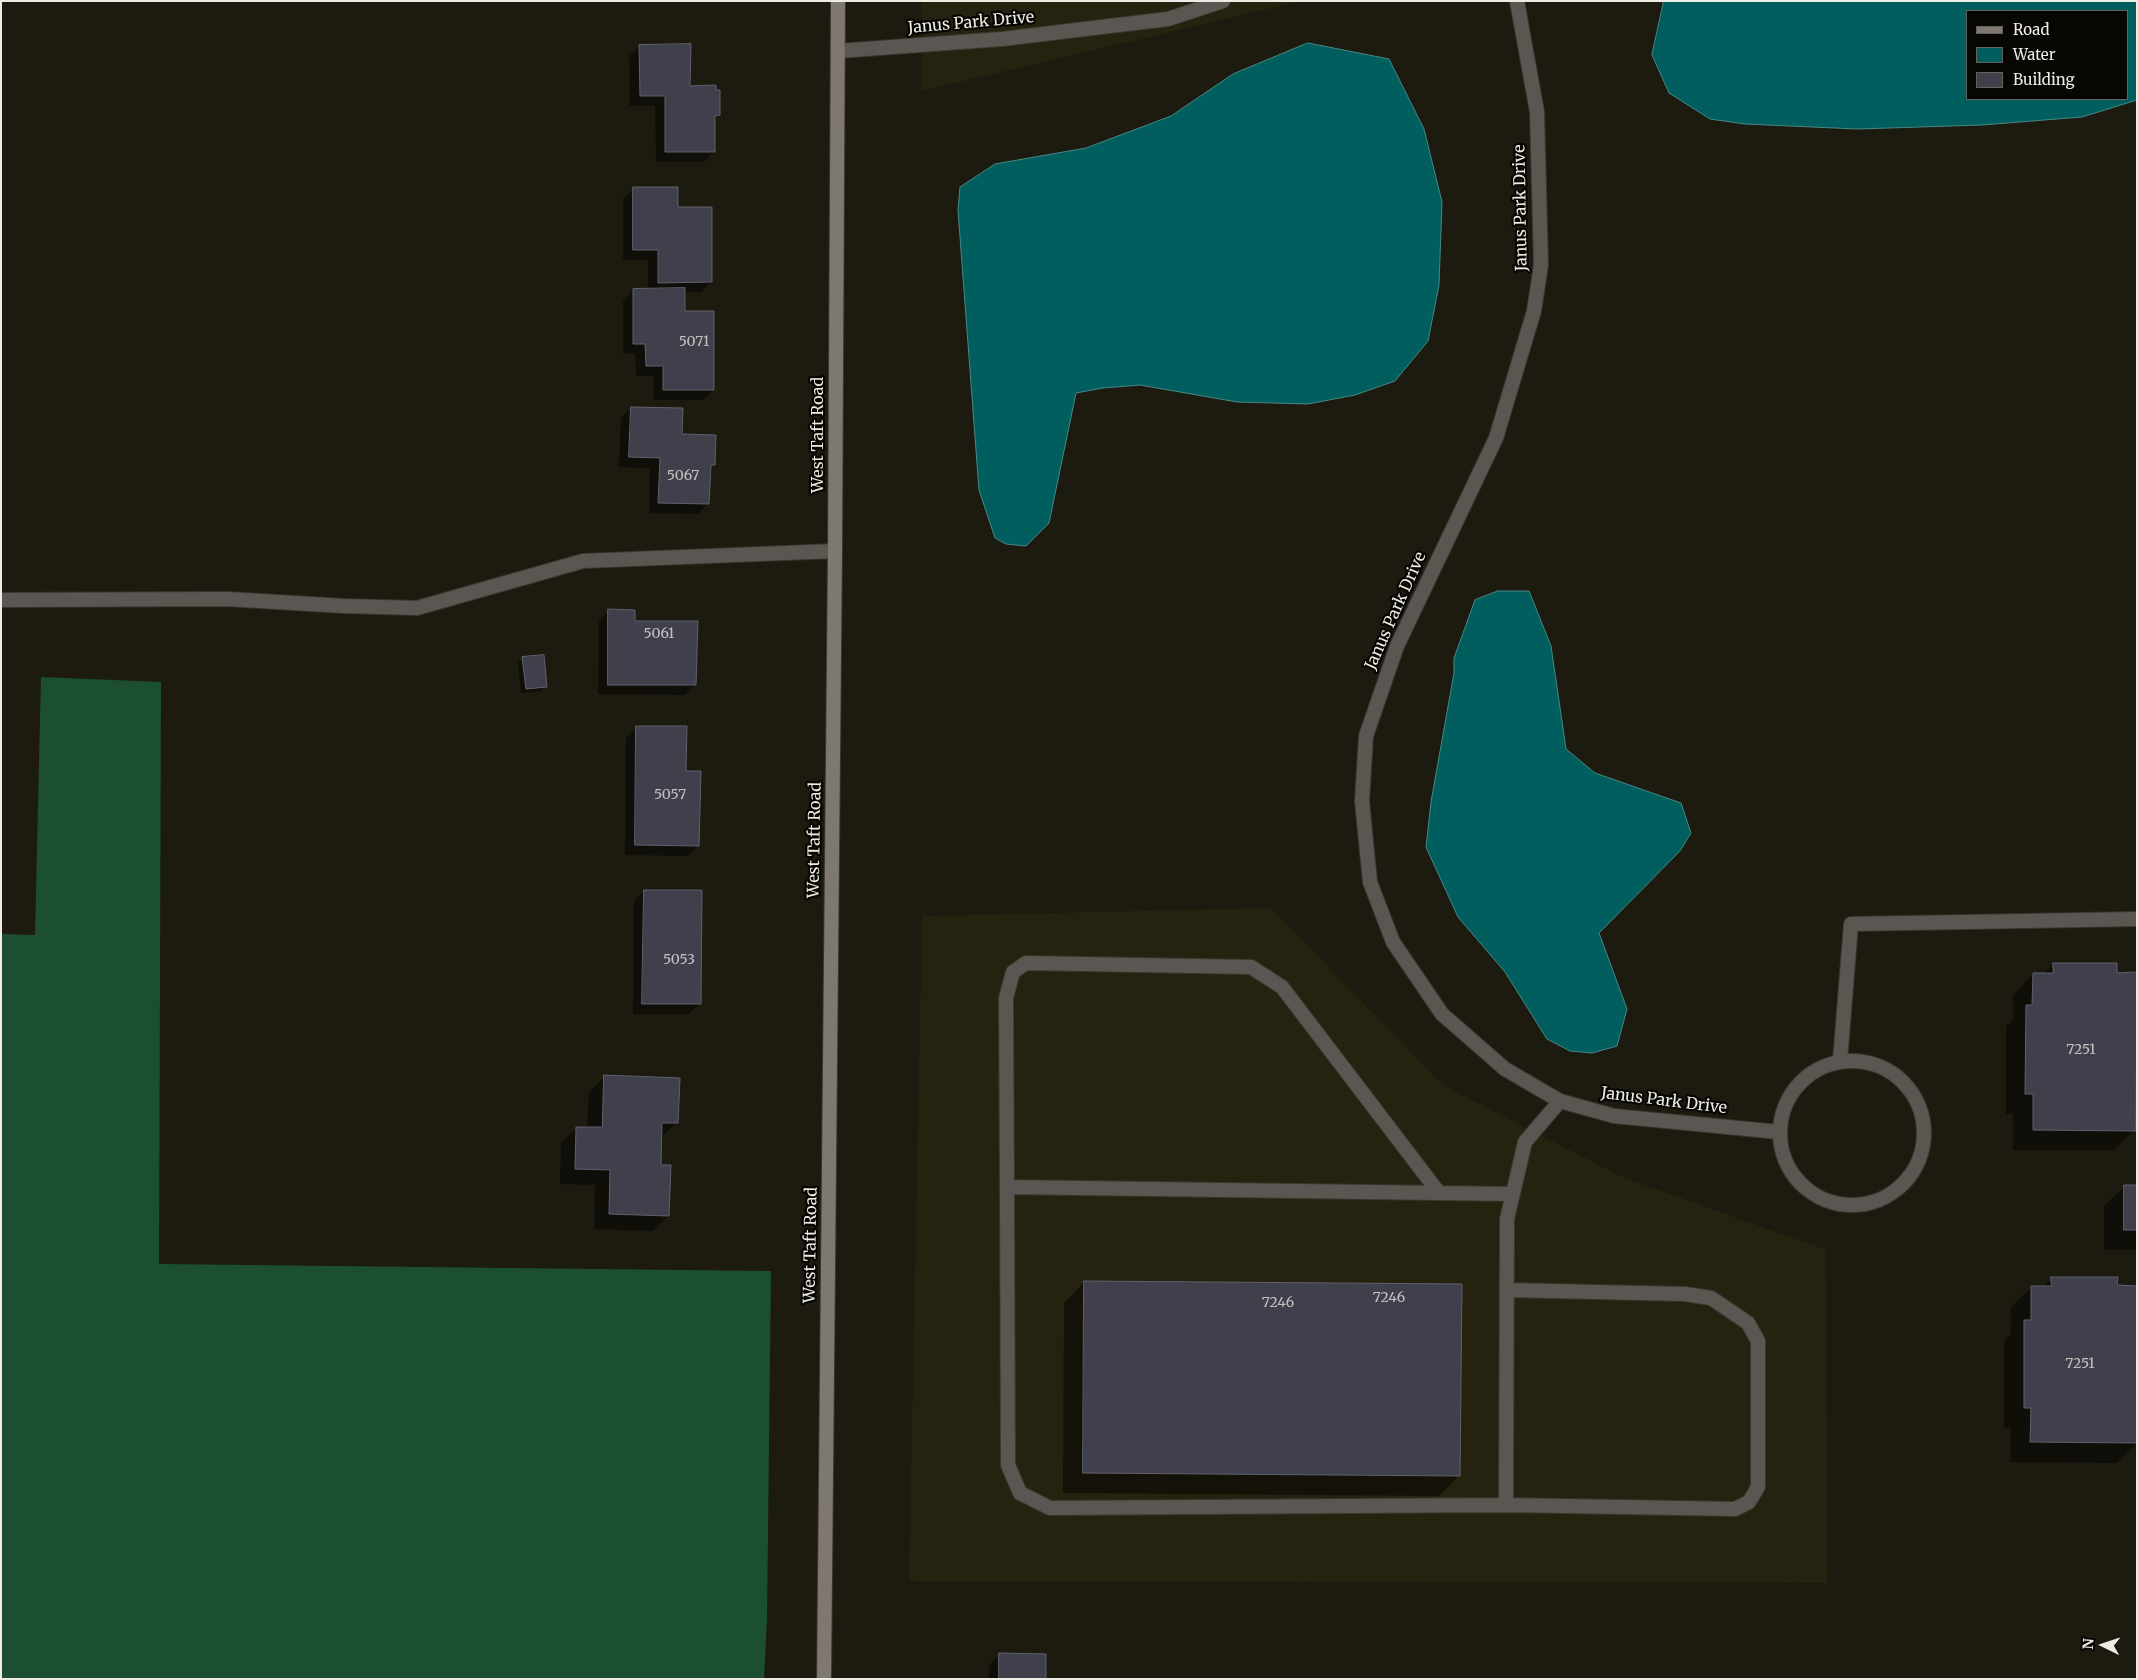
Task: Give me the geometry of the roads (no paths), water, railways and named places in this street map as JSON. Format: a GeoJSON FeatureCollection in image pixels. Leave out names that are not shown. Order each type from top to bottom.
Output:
{"type":"FeatureCollection","features":[{"type":"Feature","properties":{"kind":"main road","name":"West Taft Road"},"geometry":{"type":"LineString","coordinates":[[824,1679],[835,551],[838,1]]}},
{"type":"Feature","properties":{"kind":"street","name":"Janus Park Drive"},"geometry":{"type":"LineString","coordinates":[[838,51],[1002,39],[1168,19],[1223,1]]}},
{"type":"Feature","properties":{"kind":"street","name":"Janus Park Drive"},"geometry":{"type":"LineString","coordinates":[[1517,1],[1536,112],[1541,265],[1534,311],[1496,438],[1397,646],[1366,736],[1362,801],[1370,882],[1392,942],[1442,1014],[1506,1069],[1560,1101],[1614,1116],[1779,1132]]}},
{"type":"Feature","properties":{"kind":"street"},"geometry":{"type":"LineString","coordinates":[[1,600],[227,599],[417,608],[583,561],[835,551]]}},
{"type":"Feature","properties":{"kind":"street"},"geometry":{"type":"LineString","coordinates":[[1840,1061],[1851,924],[2137,919]]}},
{"type":"Feature","properties":{"kind":"street"},"geometry":{"type":"LineString","coordinates":[[1439,1193],[1282,986],[1251,966],[1026,963],[1013,972],[1006,998],[1008,1465],[1020,1493],[1050,1508],[1506,1505],[1735,1508],[1749,1502],[1758,1487],[1758,1341],[1748,1322],[1711,1298],[1685,1294],[1507,1290]]}},
{"type":"Feature","properties":{"kind":"street"},"geometry":{"type":"LineString","coordinates":[[1840,1061],[1865,1062],[1888,1071],[1908,1087],[1920,1108],[1924,1133],[1920,1158],[1908,1180],[1891,1194],[1871,1203],[1848,1206],[1827,1202],[1808,1191],[1792,1175],[1782,1155],[1779,1132],[1782,1112],[1791,1094],[1804,1079],[1815,1071],[1840,1061]]}},
{"type":"Feature","properties":{"kind":"street"},"geometry":{"type":"LineString","coordinates":[[1506,1505],[1507,1219],[1525,1142],[1560,1101]]}},
{"type":"Feature","properties":{"kind":"street"},"geometry":{"type":"LineString","coordinates":[[1007,1187],[1513,1194]]}},
{"type":"Feature","properties":{"kind":"water"},"geometry":{"type":"Polygon","coordinates":[[[1664,1],[2137,1],[2137,100],[2082,117],[1982,125],[1857,129],[1745,124],[1710,119],[1669,93],[1652,55],[1664,1]]]}},
{"type":"Feature","properties":{"kind":"water"},"geometry":{"type":"Polygon","coordinates":[[[1308,43],[1389,59],[1424,129],[1442,202],[1439,285],[1428,341],[1395,381],[1355,395],[1308,404],[1237,402],[1140,385],[1103,388],[1076,393],[1049,523],[1026,546],[1006,544],[995,538],[979,490],[958,210],[960,187],[995,164],[1086,148],[1171,116],[1233,74],[1308,43]]]}},
{"type":"Feature","properties":{"kind":"water"},"geometry":{"type":"Polygon","coordinates":[[[1498,591],[1529,591],[1551,646],[1566,749],[1595,773],[1681,803],[1691,833],[1680,851],[1599,933],[1627,1009],[1617,1046],[1592,1053],[1570,1051],[1547,1039],[1505,972],[1458,917],[1426,847],[1431,802],[1454,673],[1454,658],[1475,600],[1498,591]]]}}]}
